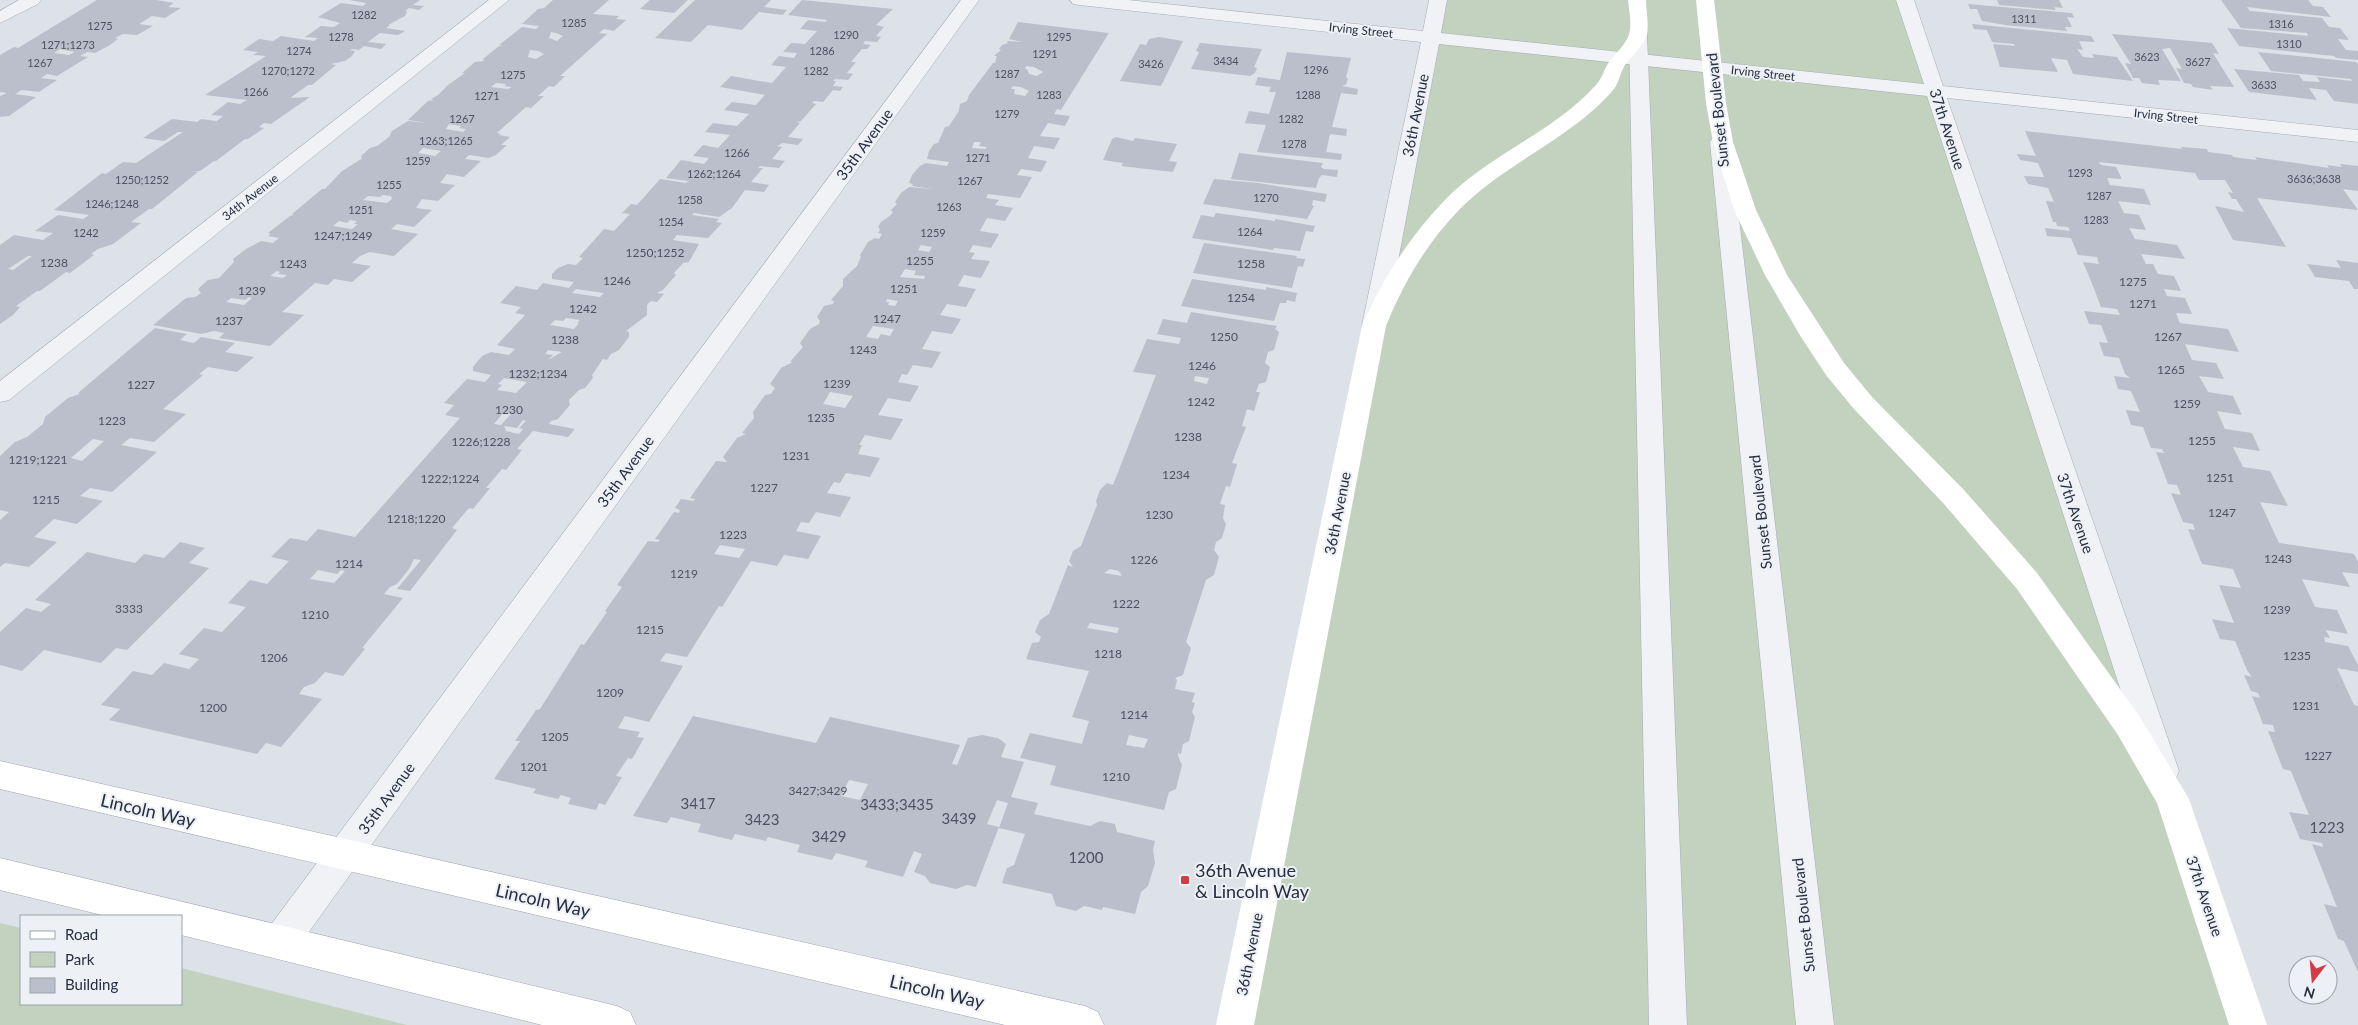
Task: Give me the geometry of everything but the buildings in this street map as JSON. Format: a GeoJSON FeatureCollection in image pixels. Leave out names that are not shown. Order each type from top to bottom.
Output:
{"type":"FeatureCollection","features":[{"type":"Feature","properties":{"kind":"main road"},"geometry":{"type":"LineString","coordinates":[[1374,326],[1387,295],[1407,262],[1451,206],[1486,176],[1557,128],[1607,85],[1612,70],[1633,51],[1637,0]]}},
{"type":"Feature","properties":{"kind":"main road","name":"Sunset Boulevard"},"geometry":{"type":"LineString","coordinates":[[1705,0],[1717,110]]}},
{"type":"Feature","properties":{"kind":"main road"},"geometry":{"type":"LineString","coordinates":[[1717,110],[1723,142],[1745,210],[1776,274],[1813,337],[1835,369],[1863,403],[1954,497],[2027,581],[2096,675],[2172,798]]}},
{"type":"Feature","properties":{"kind":"main road","name":"36th Avenue"},"geometry":{"type":"LineString","coordinates":[[1235,1025],[1374,326]]}},
{"type":"Feature","properties":{"kind":"main road","name":"Lincoln Way"},"geometry":{"type":"LineString","coordinates":[[0,775],[1085,1025]]}},
{"type":"Feature","properties":{"kind":"main road","name":"37th Avenue"},"geometry":{"type":"LineString","coordinates":[[2172,798],[2248,1025]]}},
{"type":"Feature","properties":{"kind":"main road"},"geometry":{"type":"LineString","coordinates":[[0,874],[169,915]]}},
{"type":"Feature","properties":{"kind":"main road"},"geometry":{"type":"LineString","coordinates":[[182,918],[617,1025]]}},
{"type":"Feature","properties":{"kind":"street"},"geometry":{"type":"LineString","coordinates":[[0,18],[32,0]]}},
{"type":"Feature","properties":{"kind":"street","name":"34th Avenue"},"geometry":{"type":"LineString","coordinates":[[0,394],[500,0]]}},
{"type":"Feature","properties":{"kind":"street","name":"35th Avenue"},"geometry":{"type":"LineString","coordinates":[[280,942],[970,0]]}},
{"type":"Feature","properties":{"kind":"street","name":"Irving Street"},"geometry":{"type":"LineString","coordinates":[[1079,0],[1430,38],[1633,51],[1712,67],[2358,136]]}},
{"type":"Feature","properties":{"kind":"street","name":"36th Avenue"},"geometry":{"type":"LineString","coordinates":[[1374,326],[1438,0]]}},
{"type":"Feature","properties":{"kind":"street","name":"37th Avenue"},"geometry":{"type":"LineString","coordinates":[[1905,0],[2172,798]]}},
{"type":"Feature","properties":{"kind":"street"},"geometry":{"type":"LineString","coordinates":[[1633,51],[1668,1025]]}},
{"type":"Feature","properties":{"kind":"street","name":"Sunset Boulevard"},"geometry":{"type":"LineString","coordinates":[[1717,110],[1815,1025]]}},
{"type":"Feature","properties":{"kind":"green space"},"geometry":{"type":"Polygon","coordinates":[[[1438,0],[1904,0],[2248,1025],[1235,1025],[1438,0]]]}},
{"type":"Feature","properties":{"kind":"green space"},"geometry":{"type":"Polygon","coordinates":[[[0,923],[20,928],[20,1005],[182,1005],[182,968],[407,1025],[0,1025],[0,923]]]}},
{"type":"Feature","properties":{"kind":"place","name":"36th Avenue & Lincoln Way"},"geometry":{"type":"Point","coordinates":[1185,880]}}]}
